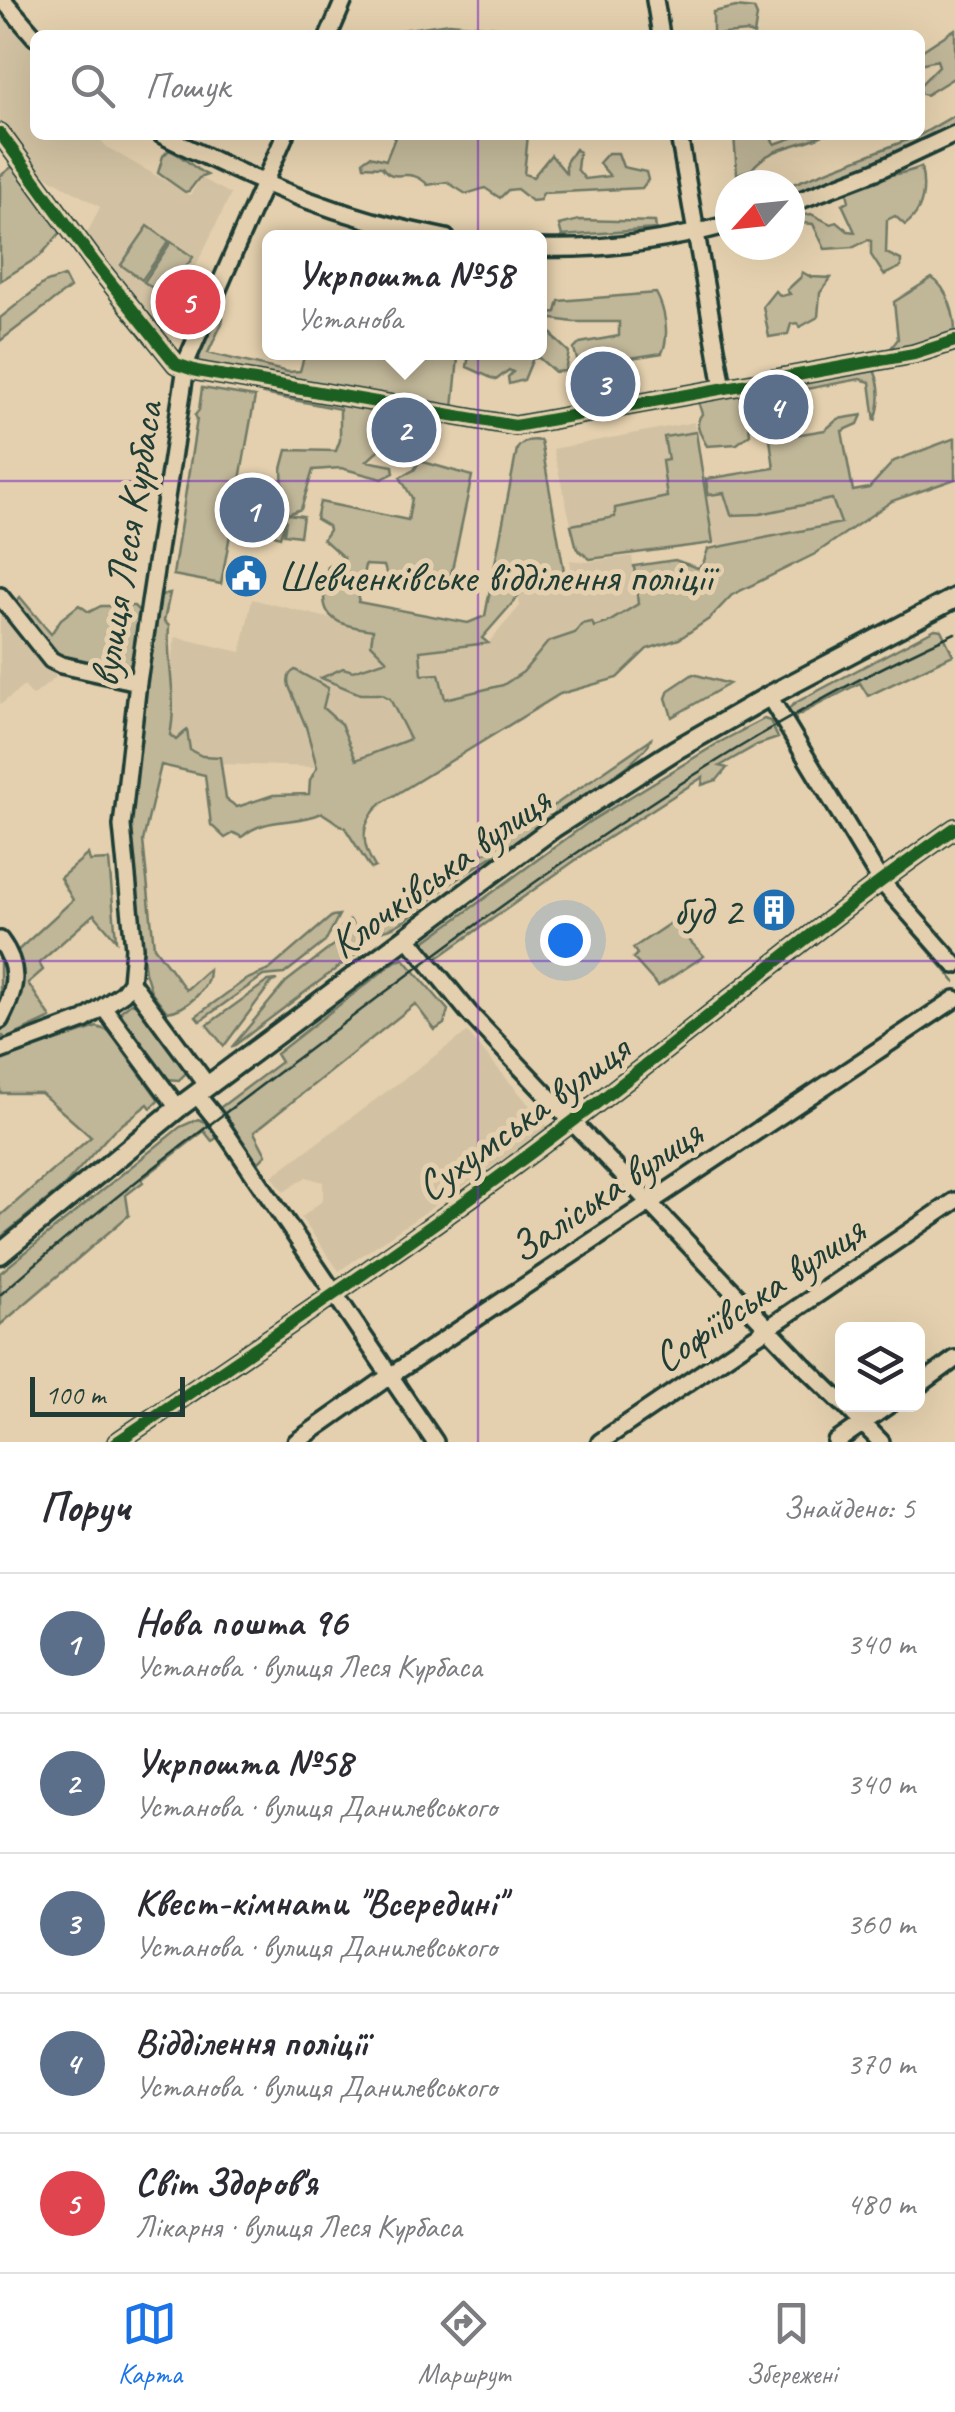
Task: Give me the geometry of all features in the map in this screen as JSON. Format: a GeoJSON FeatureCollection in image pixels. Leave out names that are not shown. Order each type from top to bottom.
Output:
{"type":"FeatureCollection","features":[{"type":"Feature","properties":{"kind":"main road","name":"Клочківська вулиця"},"geometry":{"type":"LineString","coordinates":[[0,1254],[178,1108],[553,828],[769,696],[955,598]]}},
{"type":"Feature","properties":{"kind":"street"},"geometry":{"type":"LineString","coordinates":[[3,0],[30,31]]}},
{"type":"Feature","properties":{"kind":"street"},"geometry":{"type":"LineString","coordinates":[[331,30],[344,0]]}},
{"type":"Feature","properties":{"kind":"street"},"geometry":{"type":"LineString","coordinates":[[656,0],[660,30]]}},
{"type":"Feature","properties":{"kind":"street"},"geometry":{"type":"LineString","coordinates":[[0,133],[102,272],[176,364],[186,368],[514,426],[914,354],[955,341]]}},
{"type":"Feature","properties":{"kind":"street"},"geometry":{"type":"LineString","coordinates":[[805,198],[955,134]]}},
{"type":"Feature","properties":{"kind":"street"},"geometry":{"type":"LineString","coordinates":[[172,140],[263,185],[408,230]]}},
{"type":"Feature","properties":{"kind":"street","name":"вулиця Леся Курбаса"},"geometry":{"type":"LineString","coordinates":[[130,982],[134,948],[122,826],[138,682],[186,368],[283,140]]}},
{"type":"Feature","properties":{"kind":"street"},"geometry":{"type":"LineString","coordinates":[[680,140],[723,388]]}},
{"type":"Feature","properties":{"kind":"street"},"geometry":{"type":"LineString","coordinates":[[547,248],[633,243],[715,228]]}},
{"type":"Feature","properties":{"kind":"street"},"geometry":{"type":"LineString","coordinates":[[0,596],[51,660],[138,682]]}},
{"type":"Feature","properties":{"kind":"street"},"geometry":{"type":"LineString","coordinates":[[769,696],[880,880],[955,965]]}},
{"type":"Feature","properties":{"kind":"street","name":"Сухумська вулиця"},"geometry":{"type":"LineString","coordinates":[[117,1442],[335,1295],[572,1123],[716,1014],[880,880],[955,828]]}},
{"type":"Feature","properties":{"kind":"street"},"geometry":{"type":"LineString","coordinates":[[408,938],[470,1014],[835,1396]]}},
{"type":"Feature","properties":{"kind":"street"},"geometry":{"type":"LineString","coordinates":[[0,940],[10,953],[16,978],[0,1020]]}},
{"type":"Feature","properties":{"kind":"street"},"geometry":{"type":"LineString","coordinates":[[1,1048],[62,1030],[104,1008],[130,982],[435,1442]]}},
{"type":"Feature","properties":{"kind":"street","name":"Заліська вулиця"},"geometry":{"type":"LineString","coordinates":[[296,1442],[955,999]]}},
{"type":"Feature","properties":{"kind":"street"},"geometry":{"type":"LineString","coordinates":[[104,1008],[178,1108]]}},
{"type":"Feature","properties":{"kind":"street","name":"Софіївська вулиця"},"geometry":{"type":"LineString","coordinates":[[600,1442],[955,1201]]}},
{"type":"Feature","properties":{"kind":"street"},"geometry":{"type":"LineString","coordinates":[[925,1381],[955,1359]]}},
{"type":"Feature","properties":{"kind":"street"},"geometry":{"type":"LineString","coordinates":[[852,1412],[881,1442]]}},
{"type":"Feature","properties":{"kind":"street"},"geometry":{"type":"LineString","coordinates":[[836,1442],[878,1412]]}},
{"type":"Feature","properties":{"kind":"shaded area"},"geometry":{"type":"Polygon","coordinates":[[[0,4],[30,36],[30,140],[101,140],[190,195],[201,178],[231,194],[163,334],[87,234],[100,207],[39,172],[19,143],[14,146],[0,127],[0,4]]]}},
{"type":"Feature","properties":{"kind":"shaded area"},"geometry":{"type":"Polygon","coordinates":[[[736,7],[754,9],[755,30],[713,30],[713,12],[736,7]]]}},
{"type":"Feature","properties":{"kind":"shaded area"},"geometry":{"type":"Polygon","coordinates":[[[449,23],[516,30],[402,30],[449,23]]]}},
{"type":"Feature","properties":{"kind":"shaded area"},"geometry":{"type":"Polygon","coordinates":[[[955,29],[955,77],[926,95],[925,80],[939,66],[937,60],[925,63],[925,49],[955,29]]]}},
{"type":"Feature","properties":{"kind":"shaded area"},"geometry":{"type":"Polygon","coordinates":[[[955,115],[955,129],[805,190],[805,179],[907,140],[925,140],[925,132],[955,115]]]}},
{"type":"Feature","properties":{"kind":"shaded area"},"geometry":{"type":"Polygon","coordinates":[[[394,140],[527,140],[524,174],[533,177],[551,155],[566,173],[566,162],[575,149],[579,152],[577,169],[585,179],[610,176],[599,163],[608,153],[618,153],[623,167],[646,172],[648,180],[642,188],[543,193],[540,200],[532,201],[517,189],[508,190],[500,198],[485,188],[466,194],[447,182],[428,185],[414,176],[392,175],[382,167],[364,166],[363,161],[370,156],[386,160],[394,140]]]}},
{"type":"Feature","properties":{"kind":"shaded area"},"geometry":{"type":"Polygon","coordinates":[[[734,140],[772,140],[775,144],[808,140],[775,151],[752,169],[737,170],[734,140]]]}},
{"type":"Feature","properties":{"kind":"shaded area"},"geometry":{"type":"Polygon","coordinates":[[[169,150],[207,175],[199,178],[189,191],[158,173],[169,150]]]}},
{"type":"Feature","properties":{"kind":"shaded area"},"geometry":{"type":"Polygon","coordinates":[[[13,166],[61,232],[40,256],[0,281],[0,176],[13,166]]]}},
{"type":"Feature","properties":{"kind":"shaded area"},"geometry":{"type":"Polygon","coordinates":[[[921,167],[920,207],[905,225],[895,216],[887,220],[886,253],[901,260],[901,267],[884,275],[871,255],[868,240],[854,247],[825,249],[813,224],[805,223],[805,215],[811,214],[855,232],[842,204],[849,201],[847,193],[867,181],[921,167]]]}},
{"type":"Feature","properties":{"kind":"shaded area"},"geometry":{"type":"Polygon","coordinates":[[[579,220],[655,222],[656,229],[562,236],[559,225],[579,220]]]}},
{"type":"Feature","properties":{"kind":"shaded area"},"geometry":{"type":"Polygon","coordinates":[[[148,226],[169,241],[142,280],[121,265],[148,226]]]}},
{"type":"Feature","properties":{"kind":"shaded area"},"geometry":{"type":"Polygon","coordinates":[[[171,242],[193,257],[165,297],[144,282],[171,242]]]}},
{"type":"Feature","properties":{"kind":"shaded area"},"geometry":{"type":"Polygon","coordinates":[[[802,272],[811,277],[831,278],[820,293],[818,317],[800,327],[791,324],[788,334],[769,337],[763,306],[775,291],[781,296],[790,294],[787,290],[802,272]]]}},
{"type":"Feature","properties":{"kind":"shaded area"},"geometry":{"type":"Polygon","coordinates":[[[64,276],[70,288],[0,341],[0,318],[44,283],[64,276]]]}},
{"type":"Feature","properties":{"kind":"shaded area"},"geometry":{"type":"Polygon","coordinates":[[[932,278],[949,302],[955,333],[888,352],[898,339],[894,302],[932,278]]]}},
{"type":"Feature","properties":{"kind":"shaded area"},"geometry":{"type":"Polygon","coordinates":[[[656,293],[665,323],[662,353],[579,366],[574,349],[580,343],[619,336],[619,322],[547,318],[548,313],[556,312],[559,301],[656,293]]]}},
{"type":"Feature","properties":{"kind":"shaded area"},"geometry":{"type":"Polygon","coordinates":[[[217,315],[223,318],[222,323],[208,353],[288,372],[300,371],[303,360],[458,360],[453,408],[203,367],[197,358],[217,315]]]}},
{"type":"Feature","properties":{"kind":"shaded area"},"geometry":{"type":"Polygon","coordinates":[[[547,327],[569,352],[565,371],[555,372],[541,360],[547,360],[547,327]]]}},
{"type":"Feature","properties":{"kind":"shaded area"},"geometry":{"type":"Polygon","coordinates":[[[468,360],[532,360],[524,380],[509,384],[508,377],[513,372],[509,370],[496,380],[467,367],[468,360]]]}},
{"type":"Feature","properties":{"kind":"shaded area"},"geometry":{"type":"Polygon","coordinates":[[[871,364],[880,392],[875,421],[870,382],[860,379],[752,399],[748,416],[750,434],[737,444],[707,446],[700,434],[698,422],[702,414],[698,401],[704,396],[871,364]]]}},
{"type":"Feature","properties":{"kind":"shaded area"},"geometry":{"type":"Polygon","coordinates":[[[269,387],[391,407],[393,416],[388,438],[367,461],[393,466],[394,473],[382,479],[341,468],[313,470],[301,509],[288,514],[303,516],[300,536],[284,534],[286,519],[280,537],[268,533],[271,505],[283,493],[282,469],[287,450],[336,451],[340,409],[263,394],[269,387]]]}},
{"type":"Feature","properties":{"kind":"shaded area"},"geometry":{"type":"Polygon","coordinates":[[[202,388],[255,397],[221,584],[173,575],[202,388]]]}},
{"type":"Feature","properties":{"kind":"shaded area"},"geometry":{"type":"Polygon","coordinates":[[[862,415],[858,424],[842,431],[853,491],[869,488],[894,461],[955,438],[955,479],[892,501],[815,554],[732,595],[709,619],[679,639],[647,649],[617,678],[560,694],[382,803],[366,825],[365,841],[375,867],[371,869],[345,828],[322,813],[270,823],[242,837],[234,833],[225,838],[211,825],[205,775],[161,765],[143,841],[154,947],[186,990],[209,969],[206,984],[196,997],[167,1012],[151,991],[145,972],[128,836],[161,595],[170,593],[164,621],[169,626],[173,708],[170,735],[176,740],[187,730],[190,750],[202,756],[220,757],[226,799],[237,807],[273,795],[309,794],[310,780],[317,767],[288,683],[295,670],[328,688],[323,708],[341,724],[356,760],[410,739],[390,699],[381,694],[360,694],[321,678],[343,668],[353,671],[387,660],[371,644],[373,630],[344,624],[328,613],[324,595],[328,566],[344,563],[344,558],[323,539],[329,530],[316,519],[320,502],[408,520],[412,498],[400,477],[414,470],[420,461],[472,476],[450,579],[424,572],[411,578],[406,586],[389,583],[384,566],[365,565],[358,602],[468,623],[485,616],[517,449],[528,441],[541,441],[564,571],[523,591],[482,638],[488,643],[420,651],[422,675],[439,674],[445,699],[503,685],[523,672],[548,642],[575,633],[582,624],[592,622],[594,627],[607,623],[638,604],[634,566],[675,560],[698,568],[708,549],[841,523],[832,499],[760,514],[731,515],[724,493],[708,495],[706,479],[774,468],[770,439],[825,430],[838,419],[862,415]]]}},
{"type":"Feature","properties":{"kind":"shaded area"},"geometry":{"type":"Polygon","coordinates":[[[694,422],[711,533],[708,495],[724,493],[732,515],[760,514],[832,499],[842,522],[724,548],[713,542],[590,559],[577,549],[553,449],[694,422]]]}},
{"type":"Feature","properties":{"kind":"shaded area"},"geometry":{"type":"Polygon","coordinates":[[[696,432],[713,543],[590,559],[577,549],[571,525],[615,517],[615,508],[667,497],[662,461],[668,460],[664,437],[696,432]]]}},
{"type":"Feature","properties":{"kind":"shaded area"},"geometry":{"type":"Polygon","coordinates":[[[632,556],[638,604],[607,623],[548,642],[523,672],[503,685],[444,699],[422,676],[420,651],[488,643],[520,606],[517,593],[573,579],[570,560],[586,562],[632,556]]]}},
{"type":"Feature","properties":{"kind":"shaded area"},"geometry":{"type":"Polygon","coordinates":[[[20,597],[51,634],[61,619],[79,605],[89,612],[101,606],[134,606],[144,616],[135,657],[118,673],[57,659],[14,604],[20,597]]]}},
{"type":"Feature","properties":{"kind":"shaded area"},"geometry":{"type":"Polygon","coordinates":[[[252,599],[404,637],[411,739],[357,760],[313,767],[156,762],[175,637],[241,652],[252,599]]]}},
{"type":"Feature","properties":{"kind":"shaded area"},"geometry":{"type":"Polygon","coordinates":[[[0,606],[56,677],[33,696],[24,686],[0,705],[0,606]]]}},
{"type":"Feature","properties":{"kind":"shaded area"},"geometry":{"type":"Polygon","coordinates":[[[935,629],[941,630],[953,655],[868,696],[860,683],[795,717],[791,723],[788,709],[797,702],[935,629]]]}},
{"type":"Feature","properties":{"kind":"shaded area"},"geometry":{"type":"Polygon","coordinates":[[[693,674],[729,684],[672,717],[666,698],[669,690],[693,674]]]}},
{"type":"Feature","properties":{"kind":"shaded area"},"geometry":{"type":"Polygon","coordinates":[[[764,719],[770,721],[778,738],[720,766],[727,768],[717,780],[702,785],[703,777],[597,845],[433,961],[419,946],[589,822],[764,719]]]}},
{"type":"Feature","properties":{"kind":"shaded area"},"geometry":{"type":"Polygon","coordinates":[[[651,739],[620,772],[464,874],[404,921],[385,930],[375,931],[369,925],[378,911],[406,907],[651,739]]]}},
{"type":"Feature","properties":{"kind":"shaded area"},"geometry":{"type":"Polygon","coordinates":[[[88,854],[90,861],[109,860],[116,940],[94,914],[39,963],[43,970],[28,983],[51,1018],[6,1039],[0,1038],[0,949],[14,954],[73,900],[60,878],[88,854]]]}},
{"type":"Feature","properties":{"kind":"shaded area"},"geometry":{"type":"Polygon","coordinates":[[[339,915],[325,942],[284,974],[263,976],[200,1021],[196,1016],[245,980],[269,970],[332,916],[339,915]]]}},
{"type":"Feature","properties":{"kind":"shaded area"},"geometry":{"type":"Polygon","coordinates":[[[350,920],[362,939],[357,953],[231,1048],[286,982],[334,945],[350,920]]]}},
{"type":"Feature","properties":{"kind":"shaded area"},"geometry":{"type":"Polygon","coordinates":[[[672,922],[704,956],[658,986],[633,958],[637,954],[633,948],[672,922]]]}},
{"type":"Feature","properties":{"kind":"shaded area"},"geometry":{"type":"Polygon","coordinates":[[[404,959],[448,1010],[444,1024],[435,1030],[415,1004],[254,1132],[266,1155],[256,1165],[217,1110],[281,1062],[276,1054],[396,961],[404,959]]]}},
{"type":"Feature","properties":{"kind":"shaded area"},"geometry":{"type":"Polygon","coordinates":[[[277,980],[224,1046],[207,1025],[268,981],[277,980]]]}},
{"type":"Feature","properties":{"kind":"shaded area"},"geometry":{"type":"Polygon","coordinates":[[[131,1003],[140,1006],[184,1061],[186,1073],[179,1080],[166,1079],[124,1025],[121,1011],[131,1003]]]}},
{"type":"Feature","properties":{"kind":"shaded area"},"geometry":{"type":"Polygon","coordinates":[[[97,1027],[109,1031],[159,1100],[111,1133],[64,1186],[0,1238],[0,1216],[91,1137],[41,1093],[0,1093],[0,1060],[97,1027]]]}},
{"type":"Feature","properties":{"kind":"shaded area"},"geometry":{"type":"Polygon","coordinates":[[[467,1032],[549,1128],[339,1271],[301,1218],[323,1200],[323,1182],[306,1177],[284,1192],[272,1176],[467,1032]]]}},
{"type":"Feature","properties":{"kind":"shaded area"},"geometry":{"type":"Polygon","coordinates":[[[198,1119],[209,1124],[218,1137],[212,1141],[204,1131],[142,1179],[126,1195],[129,1215],[0,1325],[0,1273],[180,1127],[198,1119]]]}},
{"type":"Feature","properties":{"kind":"waterway"},"geometry":{"type":"LineString","coordinates":[[880,893],[955,982]]}},
{"type":"Feature","properties":{"kind":"tram line"},"geometry":{"type":"LineString","coordinates":[[0,1295],[213,1122],[564,862],[715,762],[793,716],[955,633]]}},
{"type":"Feature","properties":{"kind":"cycle path"},"geometry":{"type":"LineString","coordinates":[[0,133],[95,263],[176,364],[197,371],[515,426],[914,354],[955,341]]}},
{"type":"Feature","properties":{"kind":"cycle path"},"geometry":{"type":"LineString","coordinates":[[117,1442],[349,1284],[520,1161],[858,898],[955,828]]}},
{"type":"Feature","properties":{"kind":"place","name":"Світ Здоров'я"},"geometry":{"type":"Point","coordinates":[188,302]}},
{"type":"Feature","properties":{"kind":"place","name":"Квест-кімнати \"Всередині\""},"geometry":{"type":"Point","coordinates":[603,384]}},
{"type":"Feature","properties":{"kind":"place","name":"Відділення поліції"},"geometry":{"type":"Point","coordinates":[776,407]}},
{"type":"Feature","properties":{"kind":"place","name":"Укрпошта №58"},"geometry":{"type":"Point","coordinates":[404,430]}},
{"type":"Feature","properties":{"kind":"place","name":"Нова пошта 96"},"geometry":{"type":"Point","coordinates":[252,510]}},
{"type":"Feature","properties":{"kind":"place","name":"Шевченківське відділення поліції"},"geometry":{"type":"Point","coordinates":[246,576]}},
{"type":"Feature","properties":{"kind":"place","name":"буд 2"},"geometry":{"type":"Point","coordinates":[774,910]}}]}
